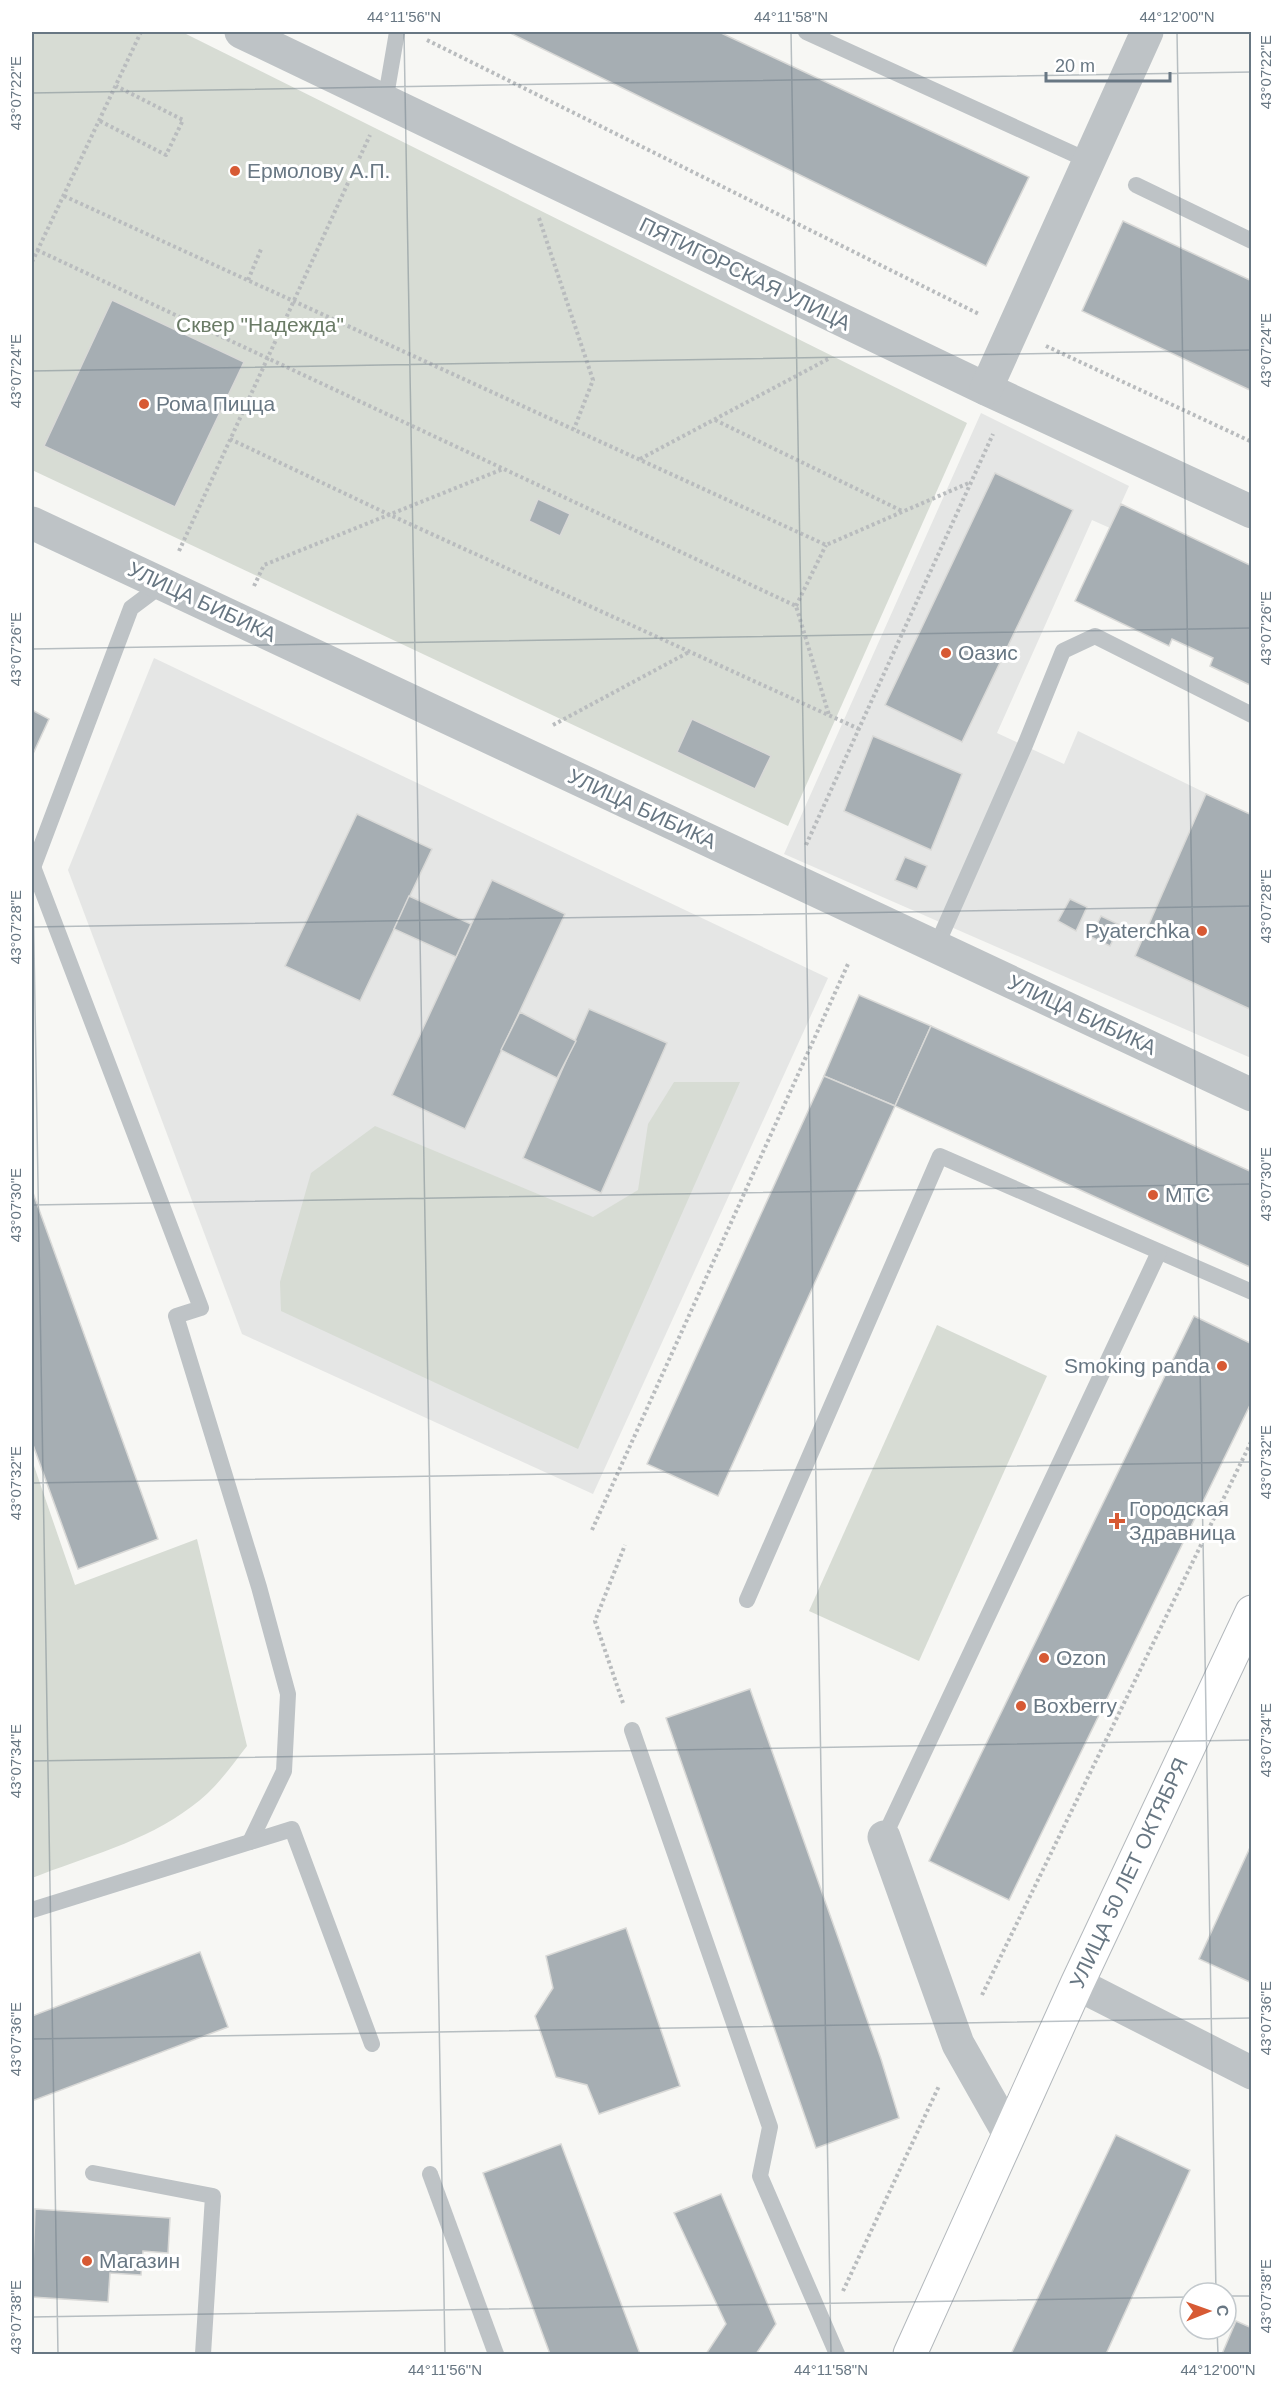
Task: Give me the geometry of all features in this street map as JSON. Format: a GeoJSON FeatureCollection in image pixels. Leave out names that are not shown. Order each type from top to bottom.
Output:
{"type":"FeatureCollection","features":[{"type":"Feature","properties":{"kind":"main road","name":"УЛИЦА 50 ЛЕТ ОКТЯБРЯ"},"geometry":{"type":"LineString","coordinates":[[910,2355],[1077,1984],[1251,1612]]}},
{"type":"Feature","properties":{"kind":"street","name":"ПЯТИГОРСКАЯ УЛИЦА"},"geometry":{"type":"LineString","coordinates":[[241,32],[986,389],[1251,512]]}},
{"type":"Feature","properties":{"kind":"street"},"geometry":{"type":"LineString","coordinates":[[986,389],[1147,32]]}},
{"type":"Feature","properties":{"kind":"street","name":"УЛИЦА БИБИКА"},"geometry":{"type":"LineString","coordinates":[[32,523],[1251,1095]]}},
{"type":"Feature","properties":{"kind":"street"},"geometry":{"type":"LineString","coordinates":[[884,1837],[958,2044],[1009,2134]]}},
{"type":"Feature","properties":{"kind":"street"},"geometry":{"type":"LineString","coordinates":[[1077,1984],[1251,2073]]}},
{"type":"Feature","properties":{"kind":"lane"},"geometry":{"type":"LineString","coordinates":[[385,102],[397,32]]}},
{"type":"Feature","properties":{"kind":"lane"},"geometry":{"type":"LineString","coordinates":[[806,32],[1089,161]]}},
{"type":"Feature","properties":{"kind":"lane"},"geometry":{"type":"LineString","coordinates":[[1136,185],[1251,241]]}},
{"type":"Feature","properties":{"kind":"lane"},"geometry":{"type":"LineString","coordinates":[[163,584],[131,608],[33,864],[201,1308],[176,1316],[259,1587],[288,1694],[284,1771],[250,1842]]}},
{"type":"Feature","properties":{"kind":"lane"},"geometry":{"type":"LineString","coordinates":[[936,947],[1025,745],[1063,651],[1095,636],[1251,715]]}},
{"type":"Feature","properties":{"kind":"lane"},"geometry":{"type":"LineString","coordinates":[[747,1600],[940,1156],[1251,1292]]}},
{"type":"Feature","properties":{"kind":"lane"},"geometry":{"type":"LineString","coordinates":[[884,1837],[1159,1252]]}},
{"type":"Feature","properties":{"kind":"lane"},"geometry":{"type":"LineString","coordinates":[[632,1730],[770,2127],[760,2176],[837,2355]]}},
{"type":"Feature","properties":{"kind":"lane"},"geometry":{"type":"LineString","coordinates":[[32,1910],[292,1829],[372,2044]]}},
{"type":"Feature","properties":{"kind":"lane"},"geometry":{"type":"LineString","coordinates":[[93,2173],[213,2196],[203,2355]]}},
{"type":"Feature","properties":{"kind":"lane"},"geometry":{"type":"LineString","coordinates":[[430,2174],[496,2355]]}},
{"type":"Feature","properties":{"kind":"path"},"geometry":{"type":"LineString","coordinates":[[32,262],[141,32]]}},
{"type":"Feature","properties":{"kind":"path"},"geometry":{"type":"LineString","coordinates":[[419,37],[1012,331],[1251,442]]}},
{"type":"Feature","properties":{"kind":"path"},"geometry":{"type":"LineString","coordinates":[[100,121],[166,155],[183,120],[116,86]]}},
{"type":"Feature","properties":{"kind":"path"},"geometry":{"type":"LineString","coordinates":[[163,584],[385,102]]}},
{"type":"Feature","properties":{"kind":"path"},"geometry":{"type":"LineString","coordinates":[[521,166],[593,380],[574,429]]}},
{"type":"Feature","properties":{"kind":"path"},"geometry":{"type":"LineString","coordinates":[[64,196],[826,545]]}},
{"type":"Feature","properties":{"kind":"path"},"geometry":{"type":"LineString","coordinates":[[248,280],[262,247]]}},
{"type":"Feature","properties":{"kind":"path"},"geometry":{"type":"LineString","coordinates":[[37,250],[796,606]]}},
{"type":"Feature","properties":{"kind":"path"},"geometry":{"type":"LineString","coordinates":[[640,459],[873,334]]}},
{"type":"Feature","properties":{"kind":"path"},"geometry":{"type":"LineString","coordinates":[[714,419],[903,511]]}},
{"type":"Feature","properties":{"kind":"path"},"geometry":{"type":"LineString","coordinates":[[790,879],[995,430]]}},
{"type":"Feature","properties":{"kind":"path"},"geometry":{"type":"LineString","coordinates":[[230,439],[390,515],[859,729]]}},
{"type":"Feature","properties":{"kind":"path"},"geometry":{"type":"LineString","coordinates":[[238,619],[264,566],[504,469]]}},
{"type":"Feature","properties":{"kind":"path"},"geometry":{"type":"LineString","coordinates":[[829,715],[796,606],[826,545],[971,482]]}},
{"type":"Feature","properties":{"kind":"path"},"geometry":{"type":"LineString","coordinates":[[531,756],[543,730],[690,652]]}},
{"type":"Feature","properties":{"kind":"path"},"geometry":{"type":"LineString","coordinates":[[592,1530],[848,964]]}},
{"type":"Feature","properties":{"kind":"path"},"geometry":{"type":"LineString","coordinates":[[825,2331],[958,2044],[1251,1440]]}},
{"type":"Feature","properties":{"kind":"path"},"geometry":{"type":"LineString","coordinates":[[625,1545],[595,1621],[632,1730]]}},
{"type":"Feature","properties":{"kind":"shaded area"},"geometry":{"type":"Polygon","coordinates":[[[981,413],[1129,486],[1110,528],[1092,520],[997,733],[1064,764],[1078,731],[1251,815],[1251,1058],[784,854],[981,413]]]}},
{"type":"Feature","properties":{"kind":"shaded area"},"geometry":{"type":"Polygon","coordinates":[[[154,658],[828,978],[593,1494],[242,1334],[68,870],[154,658]]]}},
{"type":"Feature","properties":{"kind":"green space","name":"Сквер \"Надежда\""},"geometry":{"type":"Polygon","coordinates":[[[32,32],[182,32],[967,423],[788,826],[32,470],[32,32]]]}},
{"type":"Feature","properties":{"kind":"green space"},"geometry":{"type":"Polygon","coordinates":[[[674,1082],[740,1082],[578,1449],[281,1311],[280,1282],[311,1173],[375,1126],[593,1217],[638,1190],[648,1124],[674,1082]]]}},
{"type":"Feature","properties":{"kind":"green space"},"geometry":{"type":"Polygon","coordinates":[[[937,1325],[1047,1376],[919,1661],[809,1611],[937,1325]]]}},
{"type":"Feature","properties":{"kind":"green space"},"geometry":{"type":"Polygon","coordinates":[[[32,1460],[75,1585],[197,1539],[247,1746],[207,1794],[173,1819],[114,1848],[32,1878],[32,1460]]]}},
{"type":"Feature","properties":{"kind":"building"},"geometry":{"type":"Polygon","coordinates":[[[508,32],[719,32],[1029,177],[986,266],[508,32]]]}},
{"type":"Feature","properties":{"kind":"building"},"geometry":{"type":"Polygon","coordinates":[[[1123,221],[1252,281],[1252,391],[1082,311],[1123,221]]]}},
{"type":"Feature","properties":{"kind":"building","name":"Рома Пицца"},"geometry":{"type":"Polygon","coordinates":[[[112,300],[244,362],[175,507],[44,446],[112,300]]]}},
{"type":"Feature","properties":{"kind":"building"},"geometry":{"type":"Polygon","coordinates":[[[995,473],[1073,510],[962,742],[885,705],[995,473]]]}},
{"type":"Feature","properties":{"kind":"building"},"geometry":{"type":"Polygon","coordinates":[[[538,499],[570,514],[560,536],[529,521],[538,499]]]}},
{"type":"Feature","properties":{"kind":"building"},"geometry":{"type":"Polygon","coordinates":[[[1121,504],[1252,566],[1252,686],[1210,666],[1213,658],[1172,639],[1169,646],[1075,601],[1121,504]]]}},
{"type":"Feature","properties":{"kind":"building"},"geometry":{"type":"Polygon","coordinates":[[[32,710],[49,719],[32,756],[32,710]]]}},
{"type":"Feature","properties":{"kind":"building"},"geometry":{"type":"Polygon","coordinates":[[[692,719],[771,756],[755,789],[677,752],[692,719]]]}},
{"type":"Feature","properties":{"kind":"building"},"geometry":{"type":"Polygon","coordinates":[[[873,736],[962,774],[931,850],[844,811],[873,736]]]}},
{"type":"Feature","properties":{"kind":"building"},"geometry":{"type":"Polygon","coordinates":[[[1206,794],[1252,815],[1252,1010],[1135,956],[1206,794]]]}},
{"type":"Feature","properties":{"kind":"building"},"geometry":{"type":"Polygon","coordinates":[[[357,814],[432,849],[360,1001],[285,966],[357,814]]]}},
{"type":"Feature","properties":{"kind":"building"},"geometry":{"type":"Polygon","coordinates":[[[905,857],[927,866],[917,889],[895,880],[905,857]]]}},
{"type":"Feature","properties":{"kind":"building"},"geometry":{"type":"Polygon","coordinates":[[[492,880],[565,914],[465,1129],[392,1095],[492,880]]]}},
{"type":"Feature","properties":{"kind":"building"},"geometry":{"type":"Polygon","coordinates":[[[409,896],[471,924],[456,957],[394,929],[409,896]]]}},
{"type":"Feature","properties":{"kind":"building"},"geometry":{"type":"Polygon","coordinates":[[[1070,899],[1087,907],[1076,931],[1058,921],[1070,899]]]}},
{"type":"Feature","properties":{"kind":"building"},"geometry":{"type":"Polygon","coordinates":[[[1101,916],[1120,925],[1110,946],[1091,937],[1101,916]]]}},
{"type":"Feature","properties":{"kind":"building"},"geometry":{"type":"Polygon","coordinates":[[[859,995],[931,1026],[895,1106],[824,1076],[859,995]]]}},
{"type":"Feature","properties":{"kind":"building"},"geometry":{"type":"Polygon","coordinates":[[[589,1009],[667,1043],[601,1193],[523,1158],[589,1009]]]}},
{"type":"Feature","properties":{"kind":"building"},"geometry":{"type":"Polygon","coordinates":[[[520,1012],[576,1041],[557,1078],[501,1050],[520,1012]]]}},
{"type":"Feature","properties":{"kind":"building"},"geometry":{"type":"Polygon","coordinates":[[[931,1026],[1252,1172],[1252,1268],[895,1106],[931,1026]]]}},
{"type":"Feature","properties":{"kind":"building"},"geometry":{"type":"Polygon","coordinates":[[[824,1076],[895,1106],[718,1496],[647,1464],[824,1076]]]}},
{"type":"Feature","properties":{"kind":"building"},"geometry":{"type":"Polygon","coordinates":[[[32,1190],[158,1539],[78,1569],[32,1442],[32,1190]]]}},
{"type":"Feature","properties":{"kind":"building"},"geometry":{"type":"Polygon","coordinates":[[[1194,1316],[1252,1344],[1252,1401],[1009,1900],[929,1861],[1194,1316]]]}},
{"type":"Feature","properties":{"kind":"building"},"geometry":{"type":"Polygon","coordinates":[[[750,1689],[881,2059],[899,2118],[816,2148],[666,1718],[750,1689]]]}},
{"type":"Feature","properties":{"kind":"building"},"geometry":{"type":"Polygon","coordinates":[[[1252,1843],[1252,1983],[1199,1959],[1252,1843]]]}},
{"type":"Feature","properties":{"kind":"building"},"geometry":{"type":"Polygon","coordinates":[[[626,1928],[680,2086],[599,2114],[587,2085],[556,2077],[535,2016],[553,1988],[546,1956],[626,1928]]]}},
{"type":"Feature","properties":{"kind":"building"},"geometry":{"type":"Polygon","coordinates":[[[200,1952],[228,2027],[32,2101],[32,2016],[200,1952]]]}},
{"type":"Feature","properties":{"kind":"building"},"geometry":{"type":"Polygon","coordinates":[[[1116,2135],[1190,2170],[1106,2354],[1011,2354],[1116,2135]]]}},
{"type":"Feature","properties":{"kind":"building"},"geometry":{"type":"Polygon","coordinates":[[[561,2144],[640,2354],[550,2354],[483,2173],[561,2144]]]}},
{"type":"Feature","properties":{"kind":"building"},"geometry":{"type":"Polygon","coordinates":[[[721,2194],[776,2324],[756,2354],[706,2354],[726,2324],[674,2213],[721,2194]]]}},
{"type":"Feature","properties":{"kind":"building","name":"Магазин"},"geometry":{"type":"Polygon","coordinates":[[[35,2209],[170,2218],[168,2253],[143,2251],[141,2275],[110,2273],[108,2302],[32,2297],[35,2209]]]}},
{"type":"Feature","properties":{"kind":"building"},"geometry":{"type":"Polygon","coordinates":[[[1238,2322],[1252,2328],[1252,2354],[1222,2354],[1228,2341],[1238,2341],[1238,2322]]]}},
{"type":"Feature","properties":{"kind":"place","name":"Ермолову А.П."},"geometry":{"type":"Point","coordinates":[235,171]}},
{"type":"Feature","properties":{"kind":"place","name":"Рома Пицца"},"geometry":{"type":"Point","coordinates":[144,404]}},
{"type":"Feature","properties":{"kind":"place","name":"Оазис"},"geometry":{"type":"Point","coordinates":[946,653]}},
{"type":"Feature","properties":{"kind":"place","name":"Pyaterchka"},"geometry":{"type":"Point","coordinates":[1202,931]}},
{"type":"Feature","properties":{"kind":"place","name":"МТС"},"geometry":{"type":"Point","coordinates":[1153,1195]}},
{"type":"Feature","properties":{"kind":"place","name":"Smoking panda"},"geometry":{"type":"Point","coordinates":[1222,1366]}},
{"type":"Feature","properties":{"kind":"place","name":"Городская Здравница"},"geometry":{"type":"Point","coordinates":[1117,1521]}},
{"type":"Feature","properties":{"kind":"place","name":"Ozon"},"geometry":{"type":"Point","coordinates":[1044,1658]}},
{"type":"Feature","properties":{"kind":"place","name":"Boxberry"},"geometry":{"type":"Point","coordinates":[1021,1706]}},
{"type":"Feature","properties":{"kind":"place","name":"Магазин"},"geometry":{"type":"Point","coordinates":[87,2261]}}]}
